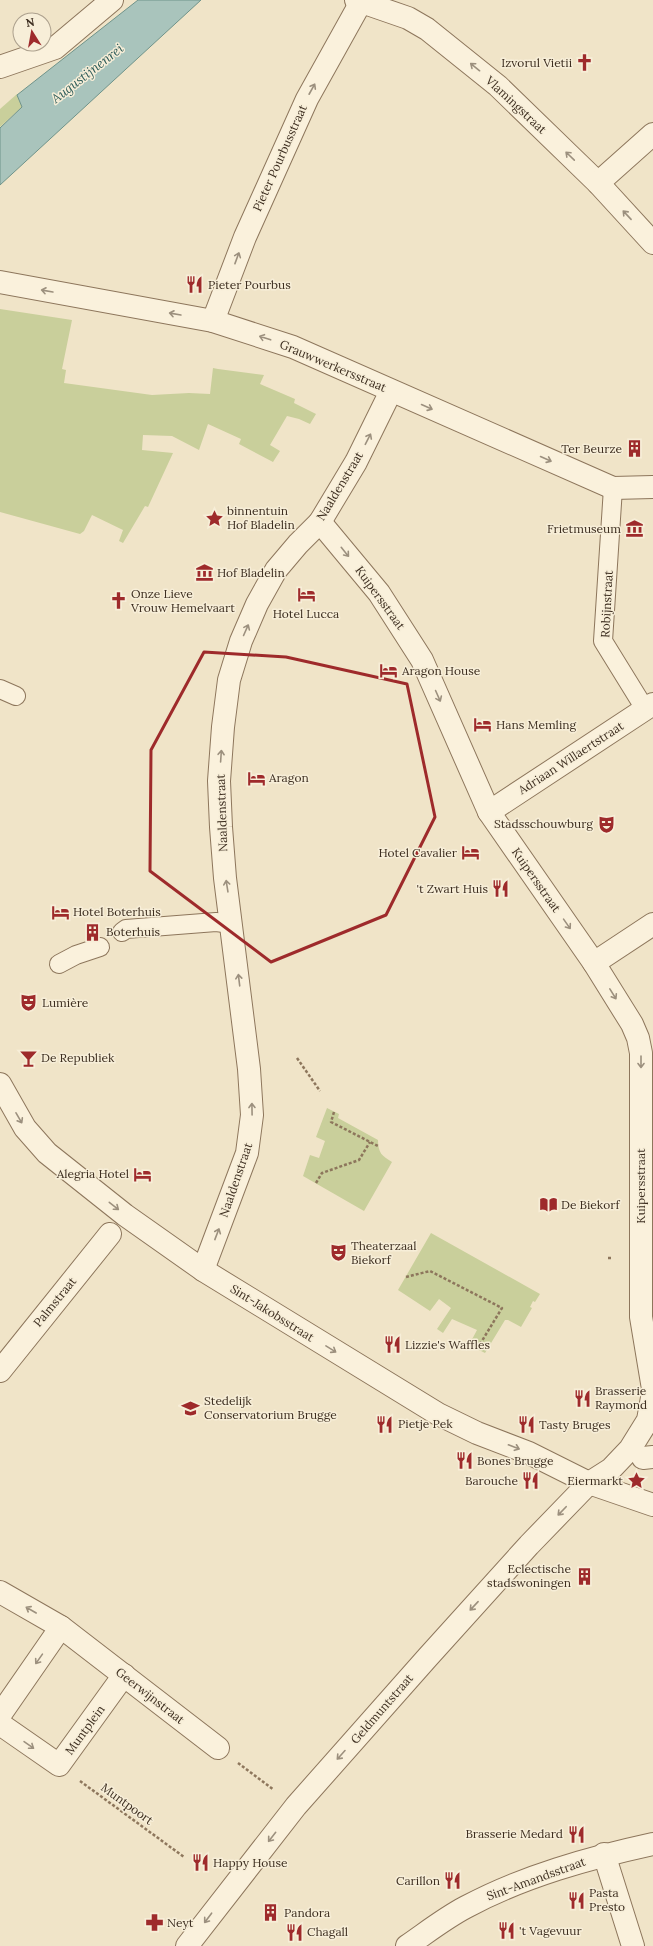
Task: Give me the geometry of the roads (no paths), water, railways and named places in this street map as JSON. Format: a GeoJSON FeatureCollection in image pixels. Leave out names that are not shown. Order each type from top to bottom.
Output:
{"type":"FeatureCollection","features":[{"type":"Feature","properties":{"kind":"street"},"geometry":{"type":"LineString","coordinates":[[0,67],[55,48],[112,0]]}},
{"type":"Feature","properties":{"kind":"street","name":"Vlamingstraat"},"geometry":{"type":"LineString","coordinates":[[359,1],[392,5],[408,18],[427,28],[498,86],[598,183],[653,243]]}},
{"type":"Feature","properties":{"kind":"street","name":"Pieter Pourbusstraat"},"geometry":{"type":"LineString","coordinates":[[213,321],[245,237],[307,99],[359,1]]}},
{"type":"Feature","properties":{"kind":"street"},"geometry":{"type":"LineString","coordinates":[[598,183],[653,134]]}},
{"type":"Feature","properties":{"kind":"street","name":"Grauwwerkersstraat"},"geometry":{"type":"LineString","coordinates":[[0,282],[213,321],[293,347],[391,392],[613,488],[653,487]]}},
{"type":"Feature","properties":{"kind":"street","name":"Naaldenstraat"},"geometry":{"type":"LineString","coordinates":[[203,1270],[240,1173],[251,1136],[252,1094],[232,924],[225,878],[219,781],[223,727],[229,680],[241,641],[257,604],[276,570],[298,544],[320,522],[356,462],[391,392]]}},
{"type":"Feature","properties":{"kind":"street","name":"Kuipersstraat"},"geometry":{"type":"LineString","coordinates":[[320,522],[379,593],[422,660],[489,812],[594,963],[632,1024],[638,1038],[641,1053],[647,1265]]}},
{"type":"Feature","properties":{"kind":"street","name":"Adriaan Willaertstraat"},"geometry":{"type":"LineString","coordinates":[[489,812],[649,707]]}},
{"type":"Feature","properties":{"kind":"street"},"geometry":{"type":"LineString","coordinates":[[594,963],[653,924]]}},
{"type":"Feature","properties":{"kind":"street","name":"Sint-Jakobsstraat"},"geometry":{"type":"LineString","coordinates":[[0,1084],[25,1128],[47,1153],[125,1215],[203,1270],[438,1414],[477,1433],[530,1453],[589,1483]]}},
{"type":"Feature","properties":{"kind":"street","name":"Palmstraat"},"geometry":{"type":"LineString","coordinates":[[0,1371],[110,1234]]}},
{"type":"Feature","properties":{"kind":"street"},"geometry":{"type":"LineString","coordinates":[[589,1483],[611,1469],[630,1449],[648,1420],[653,1391],[640,1317],[647,1265]]}},
{"type":"Feature","properties":{"kind":"street"},"geometry":{"type":"LineString","coordinates":[[589,1483],[653,1505]]}},
{"type":"Feature","properties":{"kind":"street","name":"Geldmuntstraat"},"geometry":{"type":"LineString","coordinates":[[187,1946],[296,1806],[529,1545],[589,1483]]}},
{"type":"Feature","properties":{"kind":"street","name":"Geerwijnstraat"},"geometry":{"type":"LineString","coordinates":[[0,1592],[61,1627],[218,1748]]}},
{"type":"Feature","properties":{"kind":"street"},"geometry":{"type":"LineString","coordinates":[[0,1715],[61,1627]]}},
{"type":"Feature","properties":{"kind":"street","name":"Muntplein"},"geometry":{"type":"LineString","coordinates":[[0,1724],[59,1765],[124,1675]]}},
{"type":"Feature","properties":{"kind":"street","name":"Sint-Amandsstraat"},"geometry":{"type":"LineString","coordinates":[[407,1946],[464,1908],[500,1890],[604,1854],[653,1844]]}},
{"type":"Feature","properties":{"kind":"street"},"geometry":{"type":"LineString","coordinates":[[604,1854],[633,1946]]}},
{"type":"Feature","properties":{"kind":"lane","name":"Robijnstraat"},"geometry":{"type":"LineString","coordinates":[[613,488],[603,641],[649,707]]}},
{"type":"Feature","properties":{"kind":"lane"},"geometry":{"type":"LineString","coordinates":[[122,932],[126,929],[216,922],[232,924]]}},
{"type":"Feature","properties":{"kind":"lane"},"geometry":{"type":"LineString","coordinates":[[59,964],[76,955],[100,947]]}},
{"type":"Feature","properties":{"kind":"water","name":"Augustijnenrei"},"geometry":{"type":"Polygon","coordinates":[[[138,0],[201,0],[0,185],[0,128],[22,107],[17,95],[138,0]]]}},
{"type":"Feature","properties":{"kind":"place","name":"Izvorul Vietii"},"geometry":{"type":"Point","coordinates":[585,63]}},
{"type":"Feature","properties":{"kind":"place","name":"Pieter Pourbus"},"geometry":{"type":"Point","coordinates":[195,285]}},
{"type":"Feature","properties":{"kind":"place","name":"Ter Beurze"},"geometry":{"type":"Point","coordinates":[635,449]}},
{"type":"Feature","properties":{"kind":"place","name":"binnentuin Hof Bladelin"},"geometry":{"type":"Point","coordinates":[214,518]}},
{"type":"Feature","properties":{"kind":"place","name":"Frietmuseum"},"geometry":{"type":"Point","coordinates":[634,529]}},
{"type":"Feature","properties":{"kind":"place","name":"Hof Bladelin"},"geometry":{"type":"Point","coordinates":[204,573]}},
{"type":"Feature","properties":{"kind":"place","name":"Hotel Lucca"},"geometry":{"type":"Point","coordinates":[306,595]}},
{"type":"Feature","properties":{"kind":"place","name":"Onze Lieve Vrouw Hemelvaart"},"geometry":{"type":"Point","coordinates":[118,601]}},
{"type":"Feature","properties":{"kind":"place","name":"Aragon House"},"geometry":{"type":"Point","coordinates":[389,671]}},
{"type":"Feature","properties":{"kind":"place","name":"Hans Memling"},"geometry":{"type":"Point","coordinates":[483,725]}},
{"type":"Feature","properties":{"kind":"place","name":"Aragon"},"geometry":{"type":"Point","coordinates":[256,778]}},
{"type":"Feature","properties":{"kind":"place","name":"Stadsschouwburg"},"geometry":{"type":"Point","coordinates":[606,824]}},
{"type":"Feature","properties":{"kind":"place","name":"Hotel Cavalier"},"geometry":{"type":"Point","coordinates":[470,853]}},
{"type":"Feature","properties":{"kind":"place","name":"'t Zwart Huis"},"geometry":{"type":"Point","coordinates":[501,889]}},
{"type":"Feature","properties":{"kind":"place","name":"Hotel Boterhuis"},"geometry":{"type":"Point","coordinates":[60,912]}},
{"type":"Feature","properties":{"kind":"place","name":"Boterhuis"},"geometry":{"type":"Point","coordinates":[93,932]}},
{"type":"Feature","properties":{"kind":"place","name":"Lumière"},"geometry":{"type":"Point","coordinates":[29,1003]}},
{"type":"Feature","properties":{"kind":"place","name":"De Republiek"},"geometry":{"type":"Point","coordinates":[28,1058]}},
{"type":"Feature","properties":{"kind":"place","name":"Alegria Hotel"},"geometry":{"type":"Point","coordinates":[142,1174]}},
{"type":"Feature","properties":{"kind":"place","name":"De Biekorf"},"geometry":{"type":"Point","coordinates":[548,1205]}},
{"type":"Feature","properties":{"kind":"place","name":"Theaterzaal Biekorf"},"geometry":{"type":"Point","coordinates":[338,1253]}},
{"type":"Feature","properties":{"kind":"place","name":"Lizzie's Waffles"},"geometry":{"type":"Point","coordinates":[392,1345]}},
{"type":"Feature","properties":{"kind":"place","name":"Brasserie Raymond"},"geometry":{"type":"Point","coordinates":[582,1398]}},
{"type":"Feature","properties":{"kind":"place","name":"Stedelijk Conservatorium Brugge"},"geometry":{"type":"Point","coordinates":[191,1408]}},
{"type":"Feature","properties":{"kind":"place","name":"Pietje Pek"},"geometry":{"type":"Point","coordinates":[385,1424]}},
{"type":"Feature","properties":{"kind":"place","name":"Tasty Bruges"},"geometry":{"type":"Point","coordinates":[526,1425]}},
{"type":"Feature","properties":{"kind":"place","name":"Bones Brugge"},"geometry":{"type":"Point","coordinates":[464,1461]}},
{"type":"Feature","properties":{"kind":"place","name":"Barouche"},"geometry":{"type":"Point","coordinates":[531,1481]}},
{"type":"Feature","properties":{"kind":"place","name":"Eiermarkt"},"geometry":{"type":"Point","coordinates":[636,1481]}},
{"type":"Feature","properties":{"kind":"place","name":"Eclectische stadswoningen"},"geometry":{"type":"Point","coordinates":[584,1576]}},
{"type":"Feature","properties":{"kind":"place","name":"Brasserie Medard"},"geometry":{"type":"Point","coordinates":[576,1834]}},
{"type":"Feature","properties":{"kind":"place","name":"Happy House"},"geometry":{"type":"Point","coordinates":[200,1863]}},
{"type":"Feature","properties":{"kind":"place","name":"Carillon"},"geometry":{"type":"Point","coordinates":[453,1881]}},
{"type":"Feature","properties":{"kind":"place","name":"Pasta Presto"},"geometry":{"type":"Point","coordinates":[576,1900]}},
{"type":"Feature","properties":{"kind":"place","name":"Pandora"},"geometry":{"type":"Point","coordinates":[271,1913]}},
{"type":"Feature","properties":{"kind":"place","name":"Neyt"},"geometry":{"type":"Point","coordinates":[154,1923]}},
{"type":"Feature","properties":{"kind":"place","name":"'t Vagevuur"},"geometry":{"type":"Point","coordinates":[506,1931]}},
{"type":"Feature","properties":{"kind":"place","name":"Chagall"},"geometry":{"type":"Point","coordinates":[294,1932]}}]}
